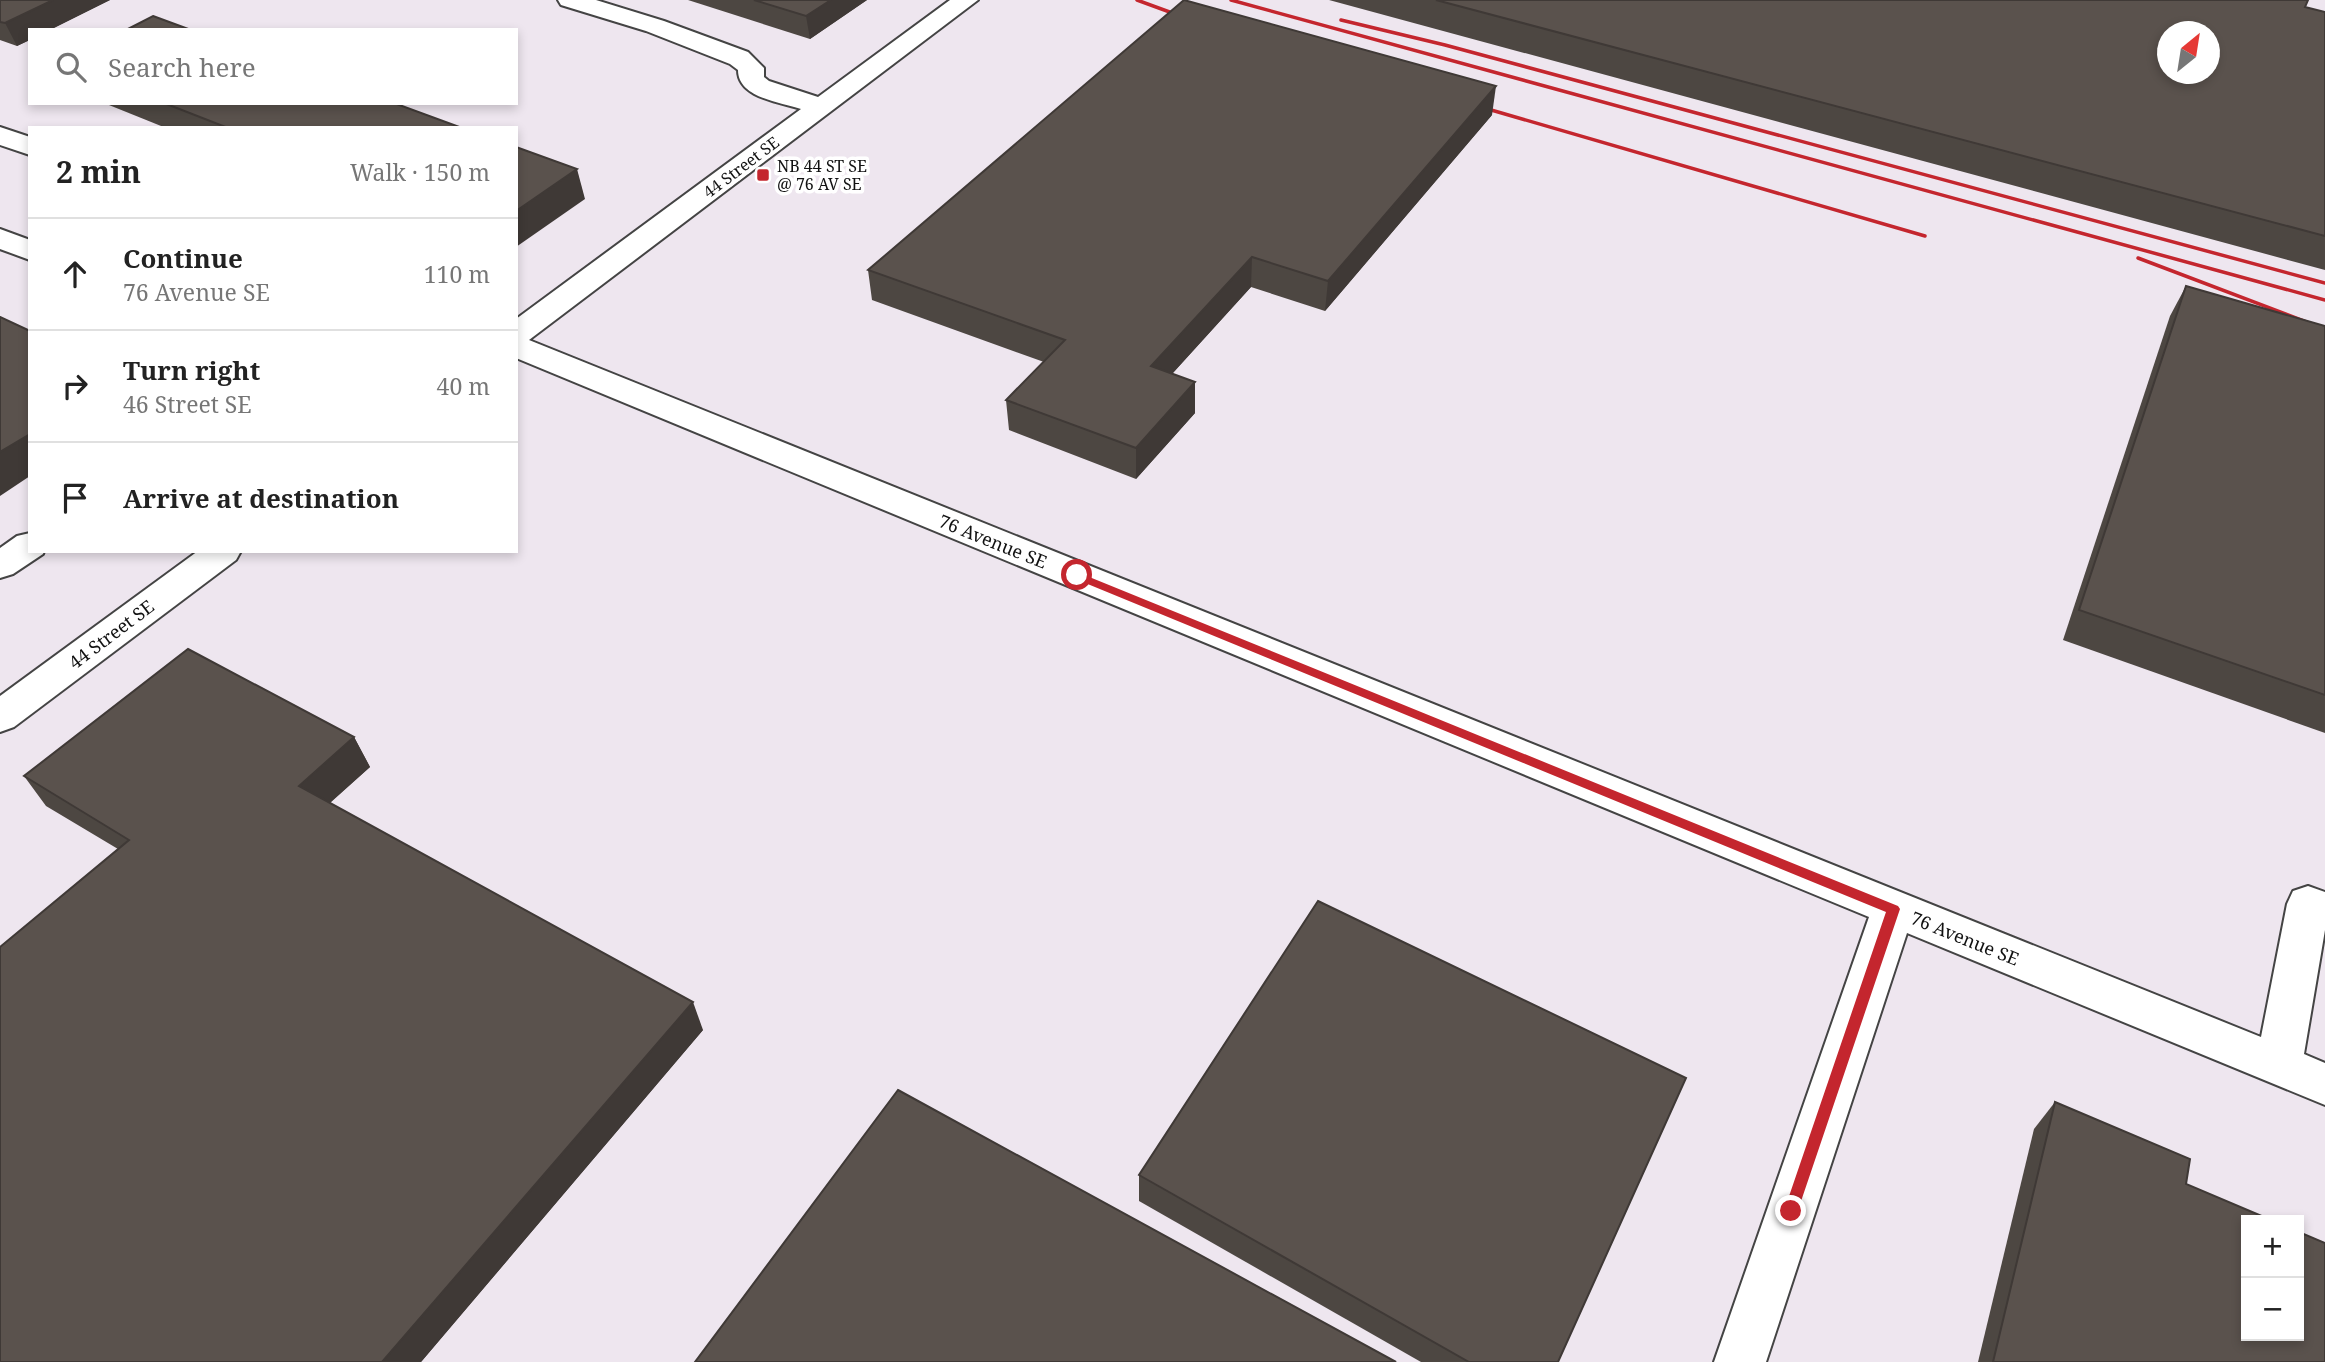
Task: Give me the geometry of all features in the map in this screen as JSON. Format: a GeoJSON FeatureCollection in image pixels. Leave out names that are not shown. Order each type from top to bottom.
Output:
{"type":"FeatureCollection","features":[{"type":"Feature","properties":{"kind":"street"},"geometry":{"type":"LineString","coordinates":[[570,0],[655,26],[739,58],[751,68],[751,80],[760,87],[822,107]]}},
{"type":"Feature","properties":{"kind":"street","name":"44 Street SE"},"geometry":{"type":"LineString","coordinates":[[518,333],[966,0]]}},
{"type":"Feature","properties":{"kind":"street"},"geometry":{"type":"LineString","coordinates":[[0,135],[28,146]]}},
{"type":"Feature","properties":{"kind":"street"},"geometry":{"type":"LineString","coordinates":[[0,238],[28,250]]}},
{"type":"Feature","properties":{"kind":"street","name":"76 Avenue SE"},"geometry":{"type":"LineString","coordinates":[[518,347],[2325,1084]]}},
{"type":"Feature","properties":{"kind":"street"},"geometry":{"type":"LineString","coordinates":[[0,565],[28,546]]}},
{"type":"Feature","properties":{"kind":"street","name":"44 Street SE"},"geometry":{"type":"LineString","coordinates":[[0,717],[220,553]]}},
{"type":"Feature","properties":{"kind":"street"},"geometry":{"type":"LineString","coordinates":[[2279,1066],[2308,904],[2325,910]]}},
{"type":"Feature","properties":{"kind":"street"},"geometry":{"type":"LineString","coordinates":[[1740,1362],[1894,909]]}},
{"type":"Feature","properties":{"kind":"shaded area"},"geometry":{"type":"Polygon","coordinates":[[[0,0],[2325,0],[2325,1362],[0,1362],[0,0]]]}},
{"type":"Feature","properties":{"kind":"building"},"geometry":{"type":"Polygon","coordinates":[[[0,0],[53,0],[5,23],[0,22],[0,0]]]}},
{"type":"Feature","properties":{"kind":"building"},"geometry":{"type":"Polygon","coordinates":[[[754,0],[831,0],[806,16],[754,0]]]}},
{"type":"Feature","properties":{"kind":"building"},"geometry":{"type":"Polygon","coordinates":[[[1184,0],[1496,86],[1328,281],[1252,257],[1151,366],[1195,382],[1136,448],[1006,400],[1065,340],[868,270],[1184,0]]]}},
{"type":"Feature","properties":{"kind":"building"},"geometry":{"type":"Polygon","coordinates":[[[1436,0],[2308,0],[2305,7],[2325,12],[2325,236],[1436,0]]]}},
{"type":"Feature","properties":{"kind":"building"},"geometry":{"type":"Polygon","coordinates":[[[153,16],[186,28],[130,28],[153,16]]]}},
{"type":"Feature","properties":{"kind":"building"},"geometry":{"type":"Polygon","coordinates":[[[169,105],[399,105],[457,126],[223,126],[169,105]]]}},
{"type":"Feature","properties":{"kind":"building"},"geometry":{"type":"Polygon","coordinates":[[[518,148],[577,169],[518,210],[518,148]]]}},
{"type":"Feature","properties":{"kind":"building"},"geometry":{"type":"Polygon","coordinates":[[[2186,286],[2325,326],[2325,695],[2079,610],[2186,286]]]}},
{"type":"Feature","properties":{"kind":"building"},"geometry":{"type":"Polygon","coordinates":[[[0,317],[28,330],[28,435],[0,452],[0,317]]]}},
{"type":"Feature","properties":{"kind":"building"},"geometry":{"type":"Polygon","coordinates":[[[188,649],[354,737],[299,786],[693,1002],[382,1362],[0,1362],[0,947],[129,840],[24,776],[188,649]]]}},
{"type":"Feature","properties":{"kind":"building"},"geometry":{"type":"Polygon","coordinates":[[[1318,901],[1686,1078],[1558,1362],[1469,1362],[1139,1175],[1318,901]]]}},
{"type":"Feature","properties":{"kind":"building"},"geometry":{"type":"Polygon","coordinates":[[[898,1090],[1396,1362],[695,1362],[898,1090]]]}},
{"type":"Feature","properties":{"kind":"building"},"geometry":{"type":"Polygon","coordinates":[[[2055,1102],[2190,1159],[2186,1184],[2259,1215],[2241,1215],[2241,1341],[2304,1341],[2304,1234],[2325,1243],[2325,1362],[1993,1362],[2055,1102]]]}},
{"type":"Feature","properties":{"kind":"railway"},"geometry":{"type":"LineString","coordinates":[[1137,0],[1186,18]]}},
{"type":"Feature","properties":{"kind":"railway"},"geometry":{"type":"LineString","coordinates":[[1231,0],[2325,300]]}},
{"type":"Feature","properties":{"kind":"railway"},"geometry":{"type":"LineString","coordinates":[[1341,20],[1445,45],[2325,283]]}},
{"type":"Feature","properties":{"kind":"railway"},"geometry":{"type":"LineString","coordinates":[[1474,105],[1925,236]]}},
{"type":"Feature","properties":{"kind":"railway"},"geometry":{"type":"LineString","coordinates":[[2138,258],[2325,329]]}},
{"type":"Feature","properties":{"kind":"place","name":"NB 44 ST SE @ 76 AV SE"},"geometry":{"type":"Point","coordinates":[763,175]}},
{"type":"Feature","properties":{"kind":"route"},"geometry":{"type":"LineString","coordinates":[[1077,575],[1894,909],[1791,1211]]}}]}
